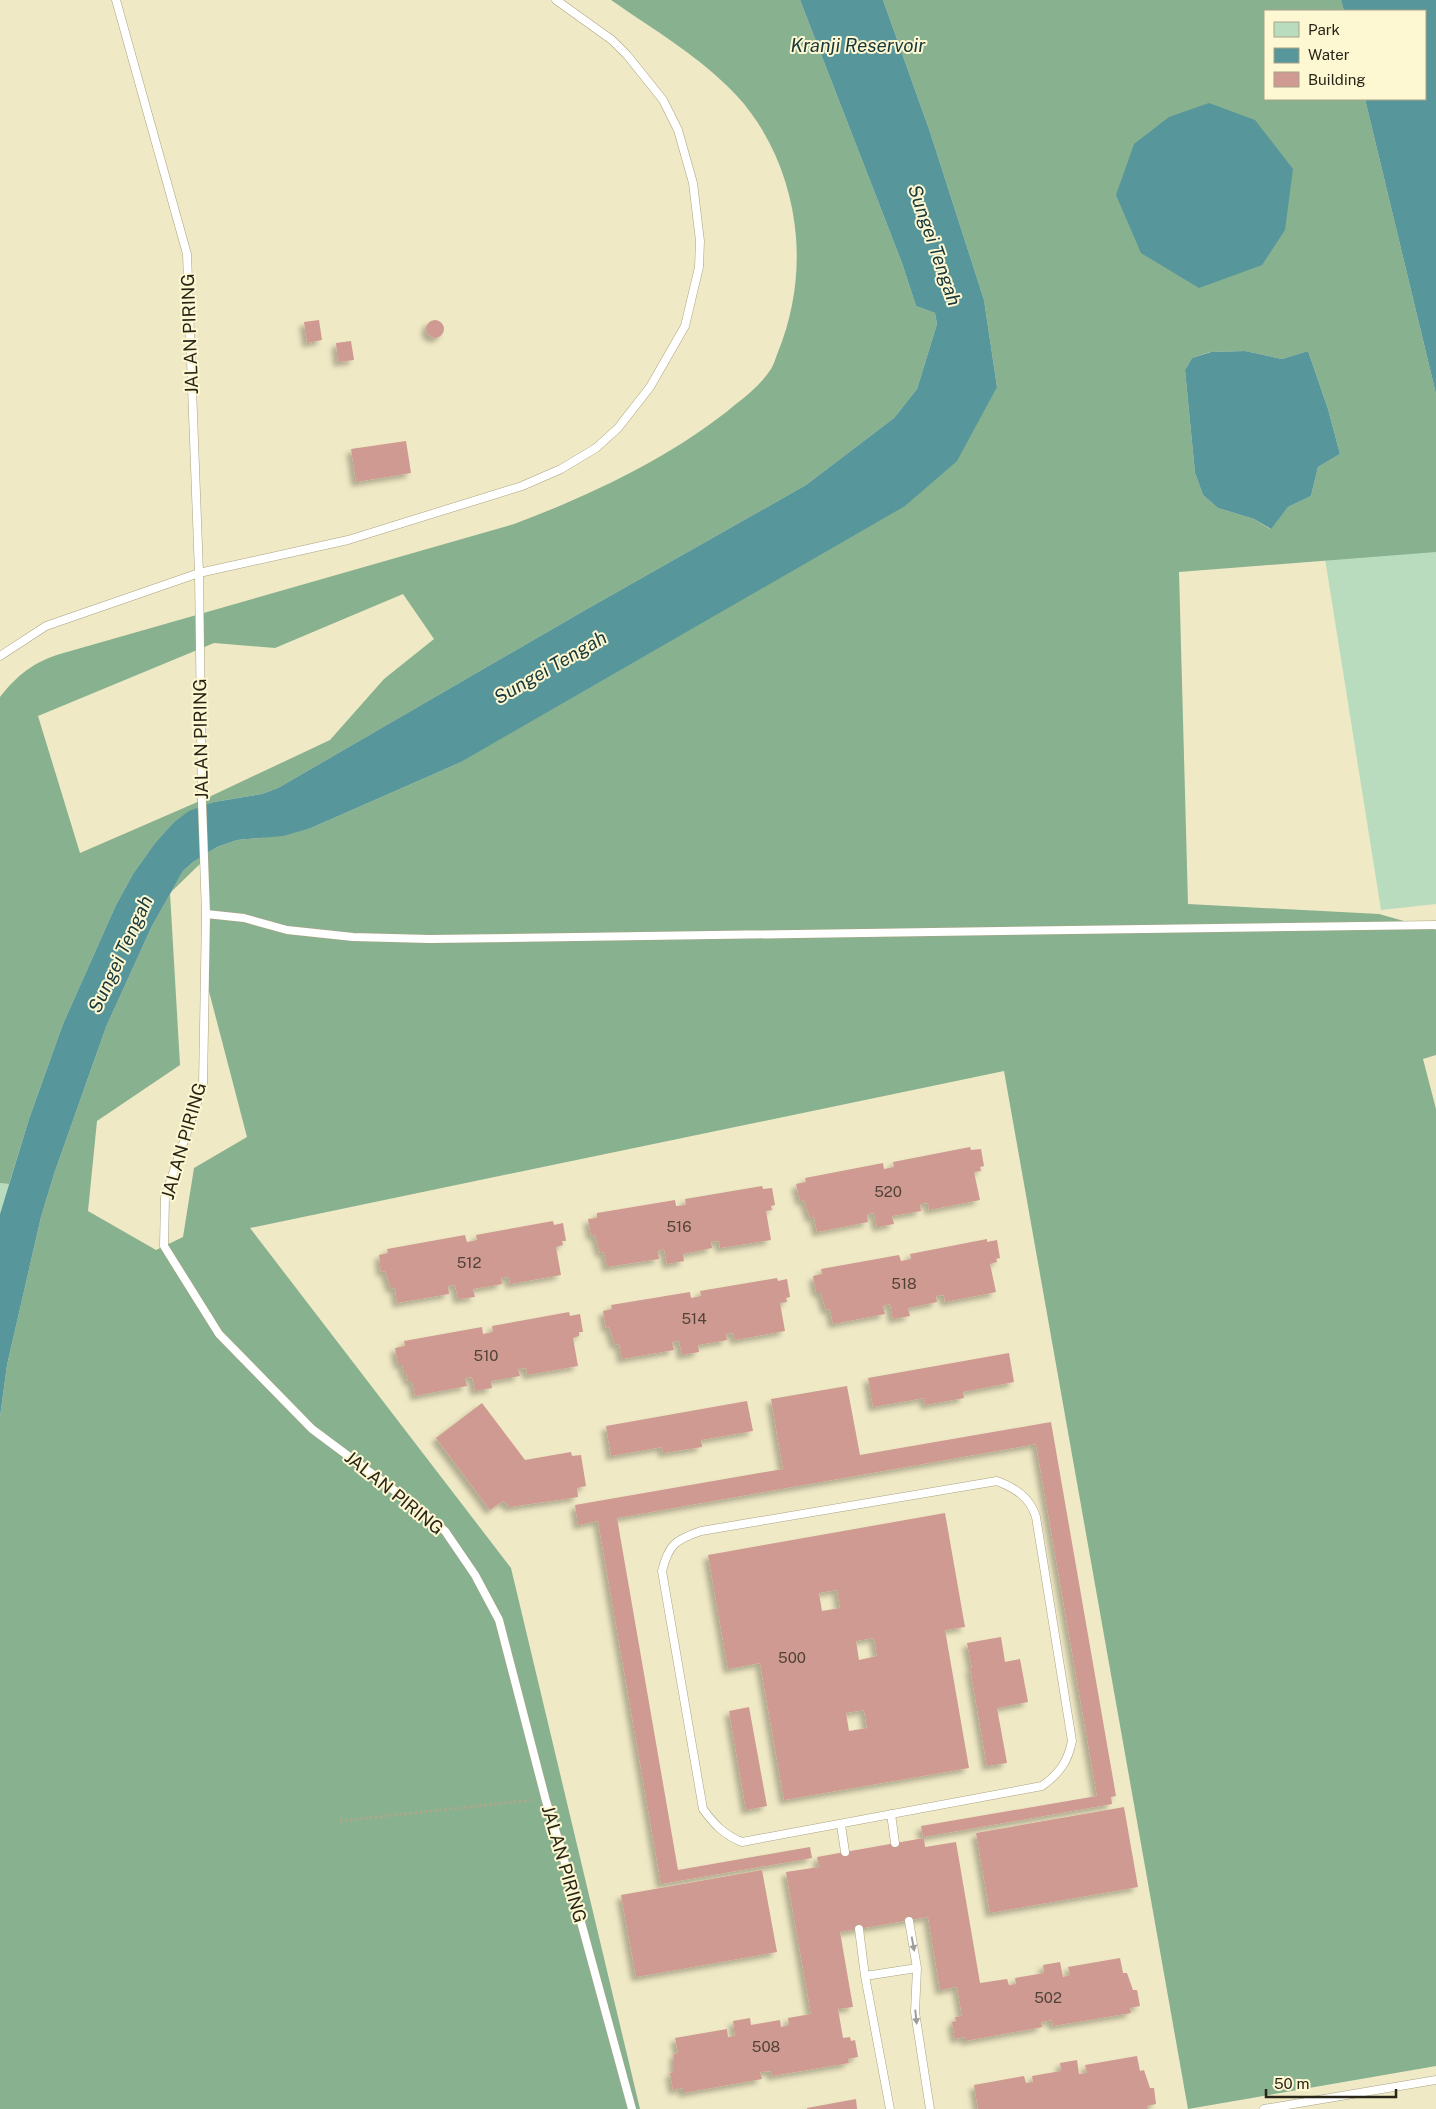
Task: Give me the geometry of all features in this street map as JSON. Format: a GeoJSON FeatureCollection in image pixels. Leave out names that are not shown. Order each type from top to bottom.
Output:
{"type":"FeatureCollection","features":[{"type":"Feature","properties":{"kind":"lane","name":"JALAN PIRING"},"geometry":{"type":"LineString","coordinates":[[116,0],[186,254],[199,574],[203,860],[206,914],[203,1085],[165,1197],[164,1246],[219,1334],[312,1429],[406,1499],[445,1531],[475,1575],[499,1620],[546,1801],[560,1845],[632,2109]]}},
{"type":"Feature","properties":{"kind":"lane"},"geometry":{"type":"LineString","coordinates":[[0,656],[46,626],[199,574],[348,540],[522,486],[561,469],[596,448],[618,428],[650,387],[685,326],[699,267],[700,241],[693,183],[678,130],[663,100],[628,55],[612,40],[556,0]]}},
{"type":"Feature","properties":{"kind":"lane"},"geometry":{"type":"LineString","coordinates":[[206,914],[244,918],[287,930],[353,937],[430,939],[1436,925]]}},
{"type":"Feature","properties":{"kind":"lane"},"geometry":{"type":"LineString","coordinates":[[997,1481],[1016,1488],[1033,1507],[1036,1517],[1072,1741],[1068,1758],[1056,1776],[1042,1786],[841,1825],[742,1842],[716,1826],[703,1809],[662,1571],[667,1552],[679,1538],[701,1531],[997,1481]]}},
{"type":"Feature","properties":{"kind":"lane"},"geometry":{"type":"LineString","coordinates":[[891,1814],[895,1843]]}},
{"type":"Feature","properties":{"kind":"lane"},"geometry":{"type":"LineString","coordinates":[[841,1825],[846,1852]]}},
{"type":"Feature","properties":{"kind":"lane"},"geometry":{"type":"LineString","coordinates":[[909,1920],[917,1968],[915,2012],[930,2109]]}},
{"type":"Feature","properties":{"kind":"lane"},"geometry":{"type":"LineString","coordinates":[[859,1929],[865,1976],[890,2109]]}},
{"type":"Feature","properties":{"kind":"lane"},"geometry":{"type":"LineString","coordinates":[[865,1976],[917,1968]]}},
{"type":"Feature","properties":{"kind":"lane"},"geometry":{"type":"LineString","coordinates":[[1264,2109],[1436,2080]]}},
{"type":"Feature","properties":{"kind":"path"},"geometry":{"type":"LineString","coordinates":[[340,1822],[526,1800],[546,1801]]}},
{"type":"Feature","properties":{"kind":"green space"},"geometry":{"type":"Polygon","coordinates":[[[611,0],[800,0],[902,263],[916,306],[935,313],[937,324],[917,389],[894,418],[806,485],[278,788],[262,794],[214,802],[173,823],[155,843],[133,874],[116,905],[63,1024],[29,1119],[9,1184],[0,1183],[0,697],[13,682],[34,665],[60,654],[514,524],[572,501],[630,473],[686,441],[746,396],[759,384],[772,367],[788,324],[797,266],[794,218],[785,180],[778,162],[770,144],[749,111],[723,82],[693,56],[611,0]],[[403,594],[275,648],[214,643],[38,716],[80,853],[209,797],[330,740],[384,679],[434,639],[403,594]]]}},
{"type":"Feature","properties":{"kind":"green space"},"geometry":{"type":"Polygon","coordinates":[[[883,0],[1341,0],[1344,10],[1264,10],[1264,100],[1365,100],[1436,394],[1436,552],[1179,572],[1188,904],[1379,914],[1436,930],[1436,1055],[1423,1059],[1436,1109],[1436,2066],[1188,2109],[1004,1071],[250,1228],[511,1568],[640,2109],[0,2109],[0,1417],[7,1365],[41,1217],[54,1174],[106,1027],[152,926],[170,894],[180,1065],[97,1121],[88,1211],[156,1250],[183,1237],[194,1168],[247,1137],[205,976],[203,861],[171,892],[183,871],[193,862],[217,847],[237,840],[260,838],[311,828],[459,763],[997,387],[984,300],[930,132],[883,0]],[[1245,351],[1210,352],[1192,358],[1185,370],[1195,473],[1203,495],[1218,508],[1254,519],[1270,529],[1288,507],[1311,496],[1318,467],[1340,454],[1328,409],[1308,351],[1282,359],[1245,351]]]}},
{"type":"Feature","properties":{"kind":"green space"},"geometry":{"type":"Polygon","coordinates":[[[1436,529],[1436,904],[1381,910],[1323,546],[1436,529]]]}},
{"type":"Feature","properties":{"kind":"green space"},"geometry":{"type":"Polygon","coordinates":[[[0,1183],[9,1184],[0,1214],[0,1183]]]}},
{"type":"Feature","properties":{"kind":"water","name":"Kranji Reservoir"},"geometry":{"type":"Polygon","coordinates":[[[800,0],[883,0],[930,132],[984,300],[997,387],[957,461],[905,506],[459,763],[311,828],[283,836],[237,840],[217,847],[193,862],[183,871],[152,926],[106,1027],[54,1174],[41,1217],[7,1365],[0,1417],[0,1214],[29,1119],[63,1024],[116,905],[133,874],[155,843],[173,823],[189,811],[214,802],[262,794],[278,788],[806,485],[894,418],[917,389],[937,324],[935,313],[916,306],[902,263],[800,0]]]}},
{"type":"Feature","properties":{"kind":"water"},"geometry":{"type":"Polygon","coordinates":[[[1341,0],[1436,0],[1436,394],[1365,100],[1426,100],[1426,10],[1344,10],[1341,0]]]}},
{"type":"Feature","properties":{"kind":"water"},"geometry":{"type":"Polygon","coordinates":[[[1209,103],[1255,120],[1293,169],[1285,230],[1262,265],[1199,288],[1141,253],[1116,195],[1134,144],[1169,117],[1209,103]]]}},
{"type":"Feature","properties":{"kind":"water"},"geometry":{"type":"Polygon","coordinates":[[[1245,351],[1282,359],[1308,351],[1328,409],[1340,454],[1318,467],[1311,496],[1288,507],[1271,529],[1254,519],[1218,508],[1203,495],[1195,473],[1185,370],[1192,358],[1211,352],[1245,351]]]}},
{"type":"Feature","properties":{"kind":"building"},"geometry":{"type":"Polygon","coordinates":[[[319,320],[322,340],[307,343],[304,322],[319,320]]]}},
{"type":"Feature","properties":{"kind":"building"},"geometry":{"type":"Polygon","coordinates":[[[435,320],[441,323],[444,329],[441,335],[435,338],[429,335],[426,329],[429,323],[435,320]]]}},
{"type":"Feature","properties":{"kind":"building"},"geometry":{"type":"Polygon","coordinates":[[[351,341],[354,360],[338,362],[336,343],[351,341]]]}},
{"type":"Feature","properties":{"kind":"building"},"geometry":{"type":"Polygon","coordinates":[[[406,441],[411,473],[356,482],[351,449],[406,441]]]}},
{"type":"Feature","properties":{"kind":"building"},"geometry":{"type":"Polygon","coordinates":[[[970,1147],[971,1150],[981,1149],[984,1166],[980,1167],[981,1171],[974,1172],[980,1200],[929,1210],[928,1203],[920,1204],[921,1211],[892,1216],[894,1224],[877,1227],[874,1213],[867,1214],[868,1222],[817,1232],[814,1217],[810,1218],[804,1200],[800,1201],[796,1184],[806,1182],[805,1178],[883,1163],[884,1169],[894,1167],[893,1162],[970,1147]]]}},
{"type":"Feature","properties":{"kind":"building"},"geometry":{"type":"Polygon","coordinates":[[[762,1186],[763,1189],[772,1188],[775,1205],[771,1206],[772,1210],[766,1211],[771,1240],[720,1248],[719,1241],[711,1242],[712,1248],[683,1254],[684,1261],[667,1264],[664,1249],[658,1251],[659,1259],[607,1267],[604,1252],[600,1253],[595,1235],[591,1236],[588,1219],[597,1218],[597,1213],[675,1200],[676,1206],[686,1205],[685,1199],[762,1186]]]}},
{"type":"Feature","properties":{"kind":"building"},"geometry":{"type":"Polygon","coordinates":[[[553,1221],[554,1225],[563,1223],[566,1241],[562,1241],[563,1245],[556,1247],[561,1275],[510,1284],[509,1277],[501,1278],[502,1284],[473,1289],[475,1297],[458,1299],[455,1285],[448,1286],[449,1294],[397,1303],[395,1288],[391,1289],[385,1271],[381,1272],[379,1255],[388,1253],[387,1249],[465,1235],[467,1242],[477,1240],[476,1235],[553,1221]]]}},
{"type":"Feature","properties":{"kind":"building"},"geometry":{"type":"Polygon","coordinates":[[[987,1239],[987,1242],[997,1240],[1000,1258],[996,1259],[997,1262],[990,1264],[996,1292],[945,1302],[944,1295],[936,1296],[937,1302],[908,1308],[910,1316],[893,1319],[890,1304],[883,1306],[885,1314],[833,1324],[830,1309],[826,1310],[820,1292],[816,1292],[813,1276],[822,1274],[821,1269],[899,1255],[901,1261],[911,1259],[910,1254],[987,1239]]]}},
{"type":"Feature","properties":{"kind":"building"},"geometry":{"type":"Polygon","coordinates":[[[777,1278],[778,1281],[787,1279],[790,1297],[786,1298],[787,1302],[780,1303],[785,1331],[735,1340],[733,1333],[726,1334],[727,1340],[698,1345],[699,1352],[682,1355],[679,1341],[672,1342],[674,1350],[622,1359],[619,1344],[615,1345],[609,1327],[606,1328],[603,1311],[612,1309],[611,1305],[690,1292],[691,1298],[701,1296],[700,1291],[777,1278]]]}},
{"type":"Feature","properties":{"kind":"building"},"geometry":{"type":"Polygon","coordinates":[[[569,1312],[570,1316],[580,1314],[583,1332],[579,1332],[579,1336],[573,1338],[578,1366],[527,1375],[526,1368],[518,1369],[520,1376],[491,1381],[492,1388],[475,1391],[472,1377],[465,1378],[467,1386],[415,1396],[412,1381],[408,1381],[402,1364],[398,1364],[395,1348],[405,1346],[404,1341],[482,1327],[483,1334],[493,1332],[492,1326],[569,1312]]]}},
{"type":"Feature","properties":{"kind":"building"},"geometry":{"type":"Polygon","coordinates":[[[1009,1353],[1014,1382],[963,1392],[964,1398],[925,1405],[924,1398],[873,1407],[868,1378],[1009,1353]]]}},
{"type":"Feature","properties":{"kind":"building"},"geometry":{"type":"Polygon","coordinates":[[[847,1386],[860,1455],[1051,1422],[1116,1796],[1111,1797],[1112,1804],[923,1837],[921,1826],[1097,1796],[1036,1444],[617,1518],[678,1870],[810,1847],[812,1858],[661,1884],[598,1521],[578,1525],[575,1505],[783,1469],[771,1399],[847,1386]]]}},
{"type":"Feature","properties":{"kind":"building"},"geometry":{"type":"Polygon","coordinates":[[[747,1401],[753,1431],[701,1440],[702,1447],[663,1453],[662,1447],[611,1456],[606,1426],[747,1401]]]}},
{"type":"Feature","properties":{"kind":"building"},"geometry":{"type":"Polygon","coordinates":[[[482,1403],[525,1460],[571,1452],[572,1456],[581,1455],[586,1486],[577,1488],[578,1497],[510,1507],[503,1501],[490,1510],[436,1438],[482,1403]]]}},
{"type":"Feature","properties":{"kind":"building"},"geometry":{"type":"Polygon","coordinates":[[[945,1513],[965,1627],[945,1630],[969,1768],[784,1800],[760,1663],[728,1669],[708,1555],[945,1513]],[[837,1590],[819,1593],[822,1611],[840,1608],[837,1590]],[[874,1638],[856,1641],[859,1660],[877,1656],[874,1638]],[[864,1710],[846,1713],[849,1731],[867,1728],[864,1710]]]}},
{"type":"Feature","properties":{"kind":"building"},"geometry":{"type":"Polygon","coordinates":[[[1001,1637],[1005,1662],[1020,1659],[1028,1702],[997,1708],[1007,1763],[987,1766],[967,1643],[1001,1637]]]}},
{"type":"Feature","properties":{"kind":"building"},"geometry":{"type":"Polygon","coordinates":[[[749,1707],[767,1806],[746,1810],[729,1711],[749,1707]]]}},
{"type":"Feature","properties":{"kind":"building"},"geometry":{"type":"Polygon","coordinates":[[[1124,1807],[1138,1887],[990,1913],[976,1833],[1124,1807]]]}},
{"type":"Feature","properties":{"kind":"building"},"geometry":{"type":"Polygon","coordinates":[[[924,1838],[925,1847],[956,1842],[980,1983],[1007,1979],[1009,1985],[1016,1984],[1015,1978],[1044,1973],[1043,1965],[1060,1962],[1063,1977],[1070,1975],[1068,1967],[1120,1958],[1123,1973],[1127,1973],[1133,1990],[1137,1990],[1140,2006],[1130,2008],[1131,2013],[1053,2026],[1052,2020],[1041,2022],[1042,2027],[965,2041],[965,2037],[955,2039],[952,2022],[956,2021],[955,2017],[962,2016],[957,1987],[940,1990],[928,1917],[840,1932],[853,2007],[838,2009],[843,2038],[850,2037],[851,2041],[855,2040],[858,2057],[848,2059],[849,2063],[772,2076],[771,2071],[760,2072],[762,2079],[683,2093],[683,2088],[673,2090],[670,2073],[674,2072],[674,2054],[678,2053],[675,2038],[727,2029],[728,2037],[735,2036],[733,2021],[750,2018],[751,2025],[780,2020],[781,2027],[789,2025],[788,2018],[811,2014],[786,1872],[819,1867],[817,1857],[924,1838]]]}},
{"type":"Feature","properties":{"kind":"building"},"geometry":{"type":"Polygon","coordinates":[[[762,1870],[777,1952],[636,1977],[621,1895],[762,1870]]]}},
{"type":"Feature","properties":{"kind":"building"},"geometry":{"type":"Polygon","coordinates":[[[1137,2056],[1140,2071],[1144,2070],[1150,2088],[1154,2088],[1156,2104],[1147,2106],[1148,2109],[978,2109],[974,2085],[1024,2076],[1026,2083],[1033,2082],[1032,2076],[1061,2071],[1060,2063],[1077,2060],[1079,2074],[1087,2073],[1085,2065],[1137,2056]]]}},
{"type":"Feature","properties":{"kind":"building"},"geometry":{"type":"Polygon","coordinates":[[[856,2099],[857,2109],[807,2109],[807,2108],[856,2099]]]}},
{"type":"Feature","properties":{"kind":"water label","name":"Sungei Tengah"},"geometry":{"type":"Point","coordinates":[935,245]}},
{"type":"Feature","properties":{"kind":"water label","name":"Sungei Tengah"},"geometry":{"type":"Point","coordinates":[550,667]}},
{"type":"Feature","properties":{"kind":"water label","name":"Sungei Tengah"},"geometry":{"type":"Point","coordinates":[120,954]}}]}
